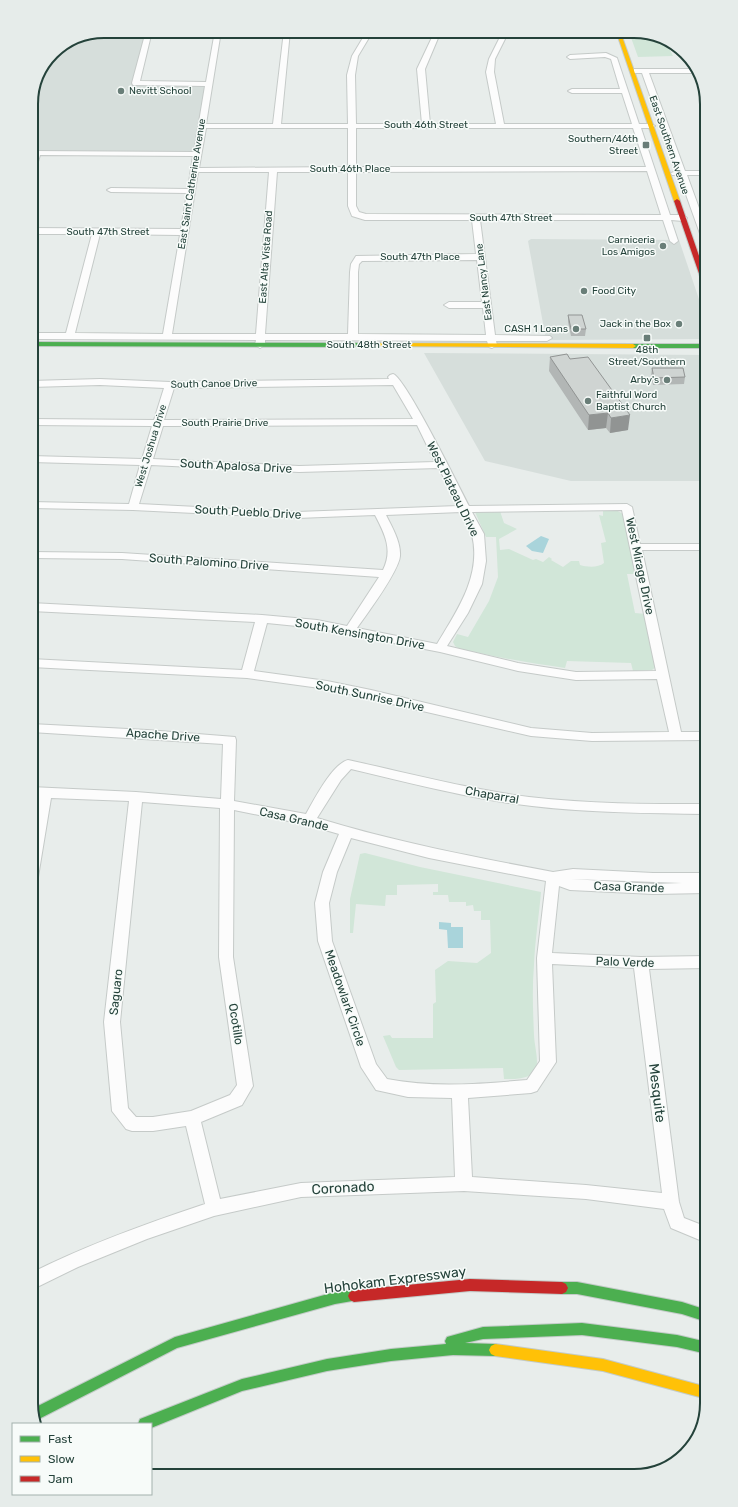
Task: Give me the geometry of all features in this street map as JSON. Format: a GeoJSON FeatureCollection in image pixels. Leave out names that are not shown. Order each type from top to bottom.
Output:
{"type":"FeatureCollection","features":[{"type":"Feature","properties":{"kind":"main road","name":"East Southern Avenue"},"geometry":{"type":"LineString","coordinates":[[620,38],[700,268]]}},
{"type":"Feature","properties":{"kind":"main road","name":"South 48th Street"},"geometry":{"type":"LineString","coordinates":[[38,344],[260,341],[491,341],[700,346]]}},
{"type":"Feature","properties":{"kind":"main road","name":"Hohokam Expressway"},"geometry":{"type":"LineString","coordinates":[[39,1411],[175,1342],[335,1298],[470,1285],[577,1288],[682,1308],[700,1314]]}},
{"type":"Feature","properties":{"kind":"main road"},"geometry":{"type":"LineString","coordinates":[[391,1355],[483,1333],[582,1329],[677,1341],[700,1346]]}},
{"type":"Feature","properties":{"kind":"main road"},"geometry":{"type":"LineString","coordinates":[[147,1423],[242,1385],[327,1365],[391,1355],[453,1349],[503,1350],[603,1365],[700,1391]]}},
{"type":"Feature","properties":{"kind":"street"},"geometry":{"type":"LineString","coordinates":[[147,38],[136,83],[208,84]]}},
{"type":"Feature","properties":{"kind":"street","name":"East Saint Catherine Avenue"},"geometry":{"type":"LineString","coordinates":[[167,336],[195,170],[196,154],[217,38]]}},
{"type":"Feature","properties":{"kind":"street"},"geometry":{"type":"LineString","coordinates":[[277,125],[286,38]]}},
{"type":"Feature","properties":{"kind":"street"},"geometry":{"type":"LineString","coordinates":[[352,170],[351,75],[355,56],[366,38]]}},
{"type":"Feature","properties":{"kind":"street"},"geometry":{"type":"LineString","coordinates":[[426,125],[421,69],[435,38]]}},
{"type":"Feature","properties":{"kind":"street"},"geometry":{"type":"LineString","coordinates":[[500,125],[490,72],[492,59],[502,38]]}},
{"type":"Feature","properties":{"kind":"street"},"geometry":{"type":"LineString","coordinates":[[570,58],[582,56],[612,56],[614,58],[674,241]]}},
{"type":"Feature","properties":{"kind":"street"},"geometry":{"type":"LineString","coordinates":[[632,71],[691,71]]}},
{"type":"Feature","properties":{"kind":"street","name":"East Southern Avenue"},"geometry":{"type":"LineString","coordinates":[[645,71],[700,223]]}},
{"type":"Feature","properties":{"kind":"street"},"geometry":{"type":"LineString","coordinates":[[572,92],[625,91]]}},
{"type":"Feature","properties":{"kind":"street","name":"South 46th Street"},"geometry":{"type":"LineString","coordinates":[[202,126],[651,126]]}},
{"type":"Feature","properties":{"kind":"street"},"geometry":{"type":"LineString","coordinates":[[38,153],[196,154]]}},
{"type":"Feature","properties":{"kind":"street","name":"East Alta Vista Road"},"geometry":{"type":"LineString","coordinates":[[260,341],[273,169]]}},
{"type":"Feature","properties":{"kind":"street"},"geometry":{"type":"LineString","coordinates":[[505,169],[506,179]]}},
{"type":"Feature","properties":{"kind":"street","name":"South 46th Place"},"geometry":{"type":"LineString","coordinates":[[195,170],[650,169]]}},
{"type":"Feature","properties":{"kind":"street","name":"South 47th Street"},"geometry":{"type":"LineString","coordinates":[[352,170],[352,206],[355,214],[365,217],[683,218]]}},
{"type":"Feature","properties":{"kind":"street"},"geometry":{"type":"LineString","coordinates":[[667,174],[700,173]]}},
{"type":"Feature","properties":{"kind":"street"},"geometry":{"type":"LineString","coordinates":[[111,190],[191,191]]}},
{"type":"Feature","properties":{"kind":"street"},"geometry":{"type":"LineString","coordinates":[[440,206],[442,218]]}},
{"type":"Feature","properties":{"kind":"street"},"geometry":{"type":"LineString","coordinates":[[578,207],[581,218]]}},
{"type":"Feature","properties":{"kind":"street","name":"East Nancy Lane"},"geometry":{"type":"LineString","coordinates":[[476,218],[491,341]]}},
{"type":"Feature","properties":{"kind":"street","name":"South 47th Street"},"geometry":{"type":"LineString","coordinates":[[38,231],[184,232]]}},
{"type":"Feature","properties":{"kind":"street"},"geometry":{"type":"LineString","coordinates":[[70,336],[96,231]]}},
{"type":"Feature","properties":{"kind":"street","name":"South 47th Place"},"geometry":{"type":"LineString","coordinates":[[353,337],[354,272],[355,264],[359,258],[481,257]]}},
{"type":"Feature","properties":{"kind":"street"},"geometry":{"type":"LineString","coordinates":[[450,305],[487,305]]}},
{"type":"Feature","properties":{"kind":"street","name":"South 48th Street"},"geometry":{"type":"LineString","coordinates":[[38,336],[167,336],[260,341],[353,337],[491,341],[547,338]]}},
{"type":"Feature","properties":{"kind":"street","name":"South Canoe Drive"},"geometry":{"type":"LineString","coordinates":[[38,384],[100,382],[170,384],[395,379]]}},
{"type":"Feature","properties":{"kind":"street","name":"West Plateau Drive"},"geometry":{"type":"LineString","coordinates":[[395,379],[420,422],[478,534],[480,561],[476,584],[462,613],[440,648]]}},
{"type":"Feature","properties":{"kind":"street","name":"West Joshua Drive"},"geometry":{"type":"LineString","coordinates":[[133,507],[170,384]]}},
{"type":"Feature","properties":{"kind":"street","name":"South Prairie Drive"},"geometry":{"type":"LineString","coordinates":[[38,422],[420,422]]}},
{"type":"Feature","properties":{"kind":"street","name":"South Apalosa Drive"},"geometry":{"type":"LineString","coordinates":[[38,460],[147,462],[299,469],[442,465]]}},
{"type":"Feature","properties":{"kind":"street","name":"South Pueblo Drive"},"geometry":{"type":"LineString","coordinates":[[38,505],[133,507],[297,515],[464,509]]}},
{"type":"Feature","properties":{"kind":"street","name":"West Mirage Drive"},"geometry":{"type":"LineString","coordinates":[[464,509],[627,507],[637,547],[676,738]]}},
{"type":"Feature","properties":{"kind":"street"},"geometry":{"type":"LineString","coordinates":[[350,630],[386,574],[394,558],[390,533],[379,513]]}},
{"type":"Feature","properties":{"kind":"street"},"geometry":{"type":"LineString","coordinates":[[637,547],[700,547]]}},
{"type":"Feature","properties":{"kind":"street","name":"South Palomino Drive"},"geometry":{"type":"LineString","coordinates":[[38,555],[122,556],[386,574]]}},
{"type":"Feature","properties":{"kind":"street","name":"South Kensington Drive"},"geometry":{"type":"LineString","coordinates":[[38,607],[262,619],[317,624],[440,648],[518,667],[576,676],[663,675]]}},
{"type":"Feature","properties":{"kind":"street"},"geometry":{"type":"LineString","coordinates":[[247,674],[262,619]]}},
{"type":"Feature","properties":{"kind":"street","name":"South Sunrise Drive"},"geometry":{"type":"LineString","coordinates":[[38,663],[247,674],[327,685],[372,694],[531,732],[592,738],[676,738],[700,736]]}},
{"type":"Feature","properties":{"kind":"street","name":"Apache Drive"},"geometry":{"type":"LineString","coordinates":[[38,728],[230,740],[227,804]]}},
{"type":"Feature","properties":{"kind":"street","name":"Chaparral"},"geometry":{"type":"LineString","coordinates":[[310,820],[336,778],[348,764],[504,798],[588,808],[700,809]]}},
{"type":"Feature","properties":{"kind":"street","name":"Casa Grande"},"geometry":{"type":"LineString","coordinates":[[38,792],[136,797],[227,804],[310,820],[347,832],[429,853],[553,877],[570,884],[654,890],[700,888]]}},
{"type":"Feature","properties":{"kind":"street","name":"Saguaro"},"geometry":{"type":"LineString","coordinates":[[136,797],[112,1022],[120,1111],[132,1124],[153,1124],[192,1118]]}},
{"type":"Feature","properties":{"kind":"street","name":"Ocotillo"},"geometry":{"type":"LineString","coordinates":[[192,1118],[236,1100],[245,1086],[226,957],[227,804]]}},
{"type":"Feature","properties":{"kind":"street","name":"Meadowlark Circle"},"geometry":{"type":"LineString","coordinates":[[347,832],[330,872],[322,903],[325,941],[369,1067],[382,1085],[408,1090],[460,1092],[531,1086],[548,1062],[544,958],[553,877]]}},
{"type":"Feature","properties":{"kind":"street","name":"Casa Grande"},"geometry":{"type":"LineString","coordinates":[[553,877],[574,874],[653,878],[700,878]]}},
{"type":"Feature","properties":{"kind":"street","name":"Palo Verde"},"geometry":{"type":"LineString","coordinates":[[544,958],[641,963],[700,962]]}},
{"type":"Feature","properties":{"kind":"street","name":"Mesquite"},"geometry":{"type":"LineString","coordinates":[[641,963],[671,1202],[677,1223],[700,1232]]}},
{"type":"Feature","properties":{"kind":"street"},"geometry":{"type":"LineString","coordinates":[[460,1092],[464,1184]]}},
{"type":"Feature","properties":{"kind":"street"},"geometry":{"type":"LineString","coordinates":[[192,1118],[214,1208]]}},
{"type":"Feature","properties":{"kind":"street","name":"Coronado"},"geometry":{"type":"LineString","coordinates":[[38,1278],[72,1261],[144,1232],[214,1208],[301,1190],[464,1184],[586,1192],[671,1202]]}},
{"type":"Feature","properties":{"kind":"shaded area","name":"Nevitt School"},"geometry":{"type":"Polygon","coordinates":[[[147,38],[137,83],[208,84],[196,154],[38,153],[38,100],[40,87],[49,67],[57,57],[67,49],[91,39],[147,38]]]}},
{"type":"Feature","properties":{"kind":"shaded area"},"geometry":{"type":"Polygon","coordinates":[[[531,239],[679,240],[700,302],[700,339],[546,340],[528,241],[531,239]]]}},
{"type":"Feature","properties":{"kind":"shaded area"},"geometry":{"type":"Polygon","coordinates":[[[424,353],[700,355],[700,481],[571,481],[485,461],[424,353]]]}},
{"type":"Feature","properties":{"kind":"green space"},"geometry":{"type":"Polygon","coordinates":[[[631,38],[647,39],[663,45],[669,48],[673,56],[638,57],[631,38]]]}},
{"type":"Feature","properties":{"kind":"green space"},"geometry":{"type":"Polygon","coordinates":[[[603,510],[616,510],[623,514],[636,574],[627,574],[635,613],[646,614],[656,667],[652,670],[633,671],[631,663],[567,661],[565,668],[498,657],[455,646],[453,642],[457,634],[468,637],[489,601],[498,577],[496,537],[486,537],[475,512],[500,511],[504,523],[517,529],[499,539],[500,550],[509,549],[533,560],[536,559],[543,562],[549,557],[552,559],[551,560],[563,567],[571,561],[579,561],[580,565],[592,567],[602,565],[604,563],[601,543],[606,542],[599,515],[603,516],[603,510]]]}},
{"type":"Feature","properties":{"kind":"green space"},"geometry":{"type":"Polygon","coordinates":[[[365,853],[420,867],[541,892],[533,982],[534,1035],[537,1065],[531,1075],[522,1078],[504,1079],[503,1068],[399,1070],[396,1067],[383,1036],[390,1035],[392,1038],[433,1038],[433,1004],[436,1002],[435,970],[448,961],[477,963],[491,953],[490,920],[481,920],[481,911],[474,911],[473,905],[466,906],[466,902],[449,902],[448,895],[433,895],[433,892],[438,892],[438,884],[397,885],[397,895],[386,895],[385,906],[356,904],[353,933],[350,933],[350,899],[360,854],[365,853]]]}},
{"type":"Feature","properties":{"kind":"water"},"geometry":{"type":"Polygon","coordinates":[[[541,536],[549,539],[543,553],[532,551],[526,546],[541,536]]]}},
{"type":"Feature","properties":{"kind":"water"},"geometry":{"type":"Polygon","coordinates":[[[439,922],[451,923],[451,927],[463,927],[463,948],[448,948],[447,930],[439,929],[439,922]]]}},
{"type":"Feature","properties":{"kind":"building"},"geometry":{"type":"Polygon","coordinates":[[[568,315],[582,315],[586,329],[571,329],[568,315]]]}},
{"type":"Feature","properties":{"kind":"building"},"geometry":{"type":"Polygon","coordinates":[[[567,354],[570,359],[588,357],[630,415],[611,418],[608,413],[589,415],[550,357],[567,354]]]}},
{"type":"Feature","properties":{"kind":"building"},"geometry":{"type":"Polygon","coordinates":[[[652,368],[683,368],[685,377],[654,378],[652,368]]]}},
{"type":"Feature","properties":{"kind":"traffic: fast"},"geometry":{"type":"LineString","coordinates":[[38,344],[370,345]]}},
{"type":"Feature","properties":{"kind":"traffic: fast"},"geometry":{"type":"LineString","coordinates":[[633,346],[700,346]]}},
{"type":"Feature","properties":{"kind":"traffic: fast"},"geometry":{"type":"LineString","coordinates":[[562,1288],[577,1288],[682,1308],[700,1314]]}},
{"type":"Feature","properties":{"kind":"traffic: fast"},"geometry":{"type":"LineString","coordinates":[[39,1412],[175,1343],[335,1298],[354,1296]]}},
{"type":"Feature","properties":{"kind":"traffic: fast"},"geometry":{"type":"LineString","coordinates":[[451,1341],[483,1333],[582,1329],[677,1341],[700,1346]]}},
{"type":"Feature","properties":{"kind":"traffic: fast"},"geometry":{"type":"LineString","coordinates":[[147,1423],[242,1385],[327,1365],[391,1355],[453,1349],[495,1350]]}},
{"type":"Feature","properties":{"kind":"traffic: slow"},"geometry":{"type":"LineString","coordinates":[[620,38],[677,201]]}},
{"type":"Feature","properties":{"kind":"traffic: slow"},"geometry":{"type":"LineString","coordinates":[[370,345],[633,346]]}},
{"type":"Feature","properties":{"kind":"traffic: slow"},"geometry":{"type":"LineString","coordinates":[[495,1350],[603,1365],[700,1391]]}},
{"type":"Feature","properties":{"kind":"traffic: jam"},"geometry":{"type":"LineString","coordinates":[[677,201],[700,268]]}},
{"type":"Feature","properties":{"kind":"traffic: jam"},"geometry":{"type":"LineString","coordinates":[[354,1296],[470,1285],[562,1288]]}},
{"type":"Feature","properties":{"kind":"place","name":"Nevitt School"},"geometry":{"type":"Point","coordinates":[121,91]}},
{"type":"Feature","properties":{"kind":"place","name":"Southern/46th Street"},"geometry":{"type":"Point","coordinates":[646,145]}},
{"type":"Feature","properties":{"kind":"place","name":"Carniceria Los Amigos"},"geometry":{"type":"Point","coordinates":[663,246]}},
{"type":"Feature","properties":{"kind":"place","name":"Food City"},"geometry":{"type":"Point","coordinates":[584,291]}},
{"type":"Feature","properties":{"kind":"place","name":"Jack in the Box"},"geometry":{"type":"Point","coordinates":[679,324]}},
{"type":"Feature","properties":{"kind":"place","name":"CASH 1 Loans"},"geometry":{"type":"Point","coordinates":[576,329]}},
{"type":"Feature","properties":{"kind":"place","name":"48th Street/Southern"},"geometry":{"type":"Point","coordinates":[647,338]}},
{"type":"Feature","properties":{"kind":"place","name":"Arby's"},"geometry":{"type":"Point","coordinates":[667,380]}},
{"type":"Feature","properties":{"kind":"place","name":"Faithful Word Baptist Church"},"geometry":{"type":"Point","coordinates":[588,401]}}]}
